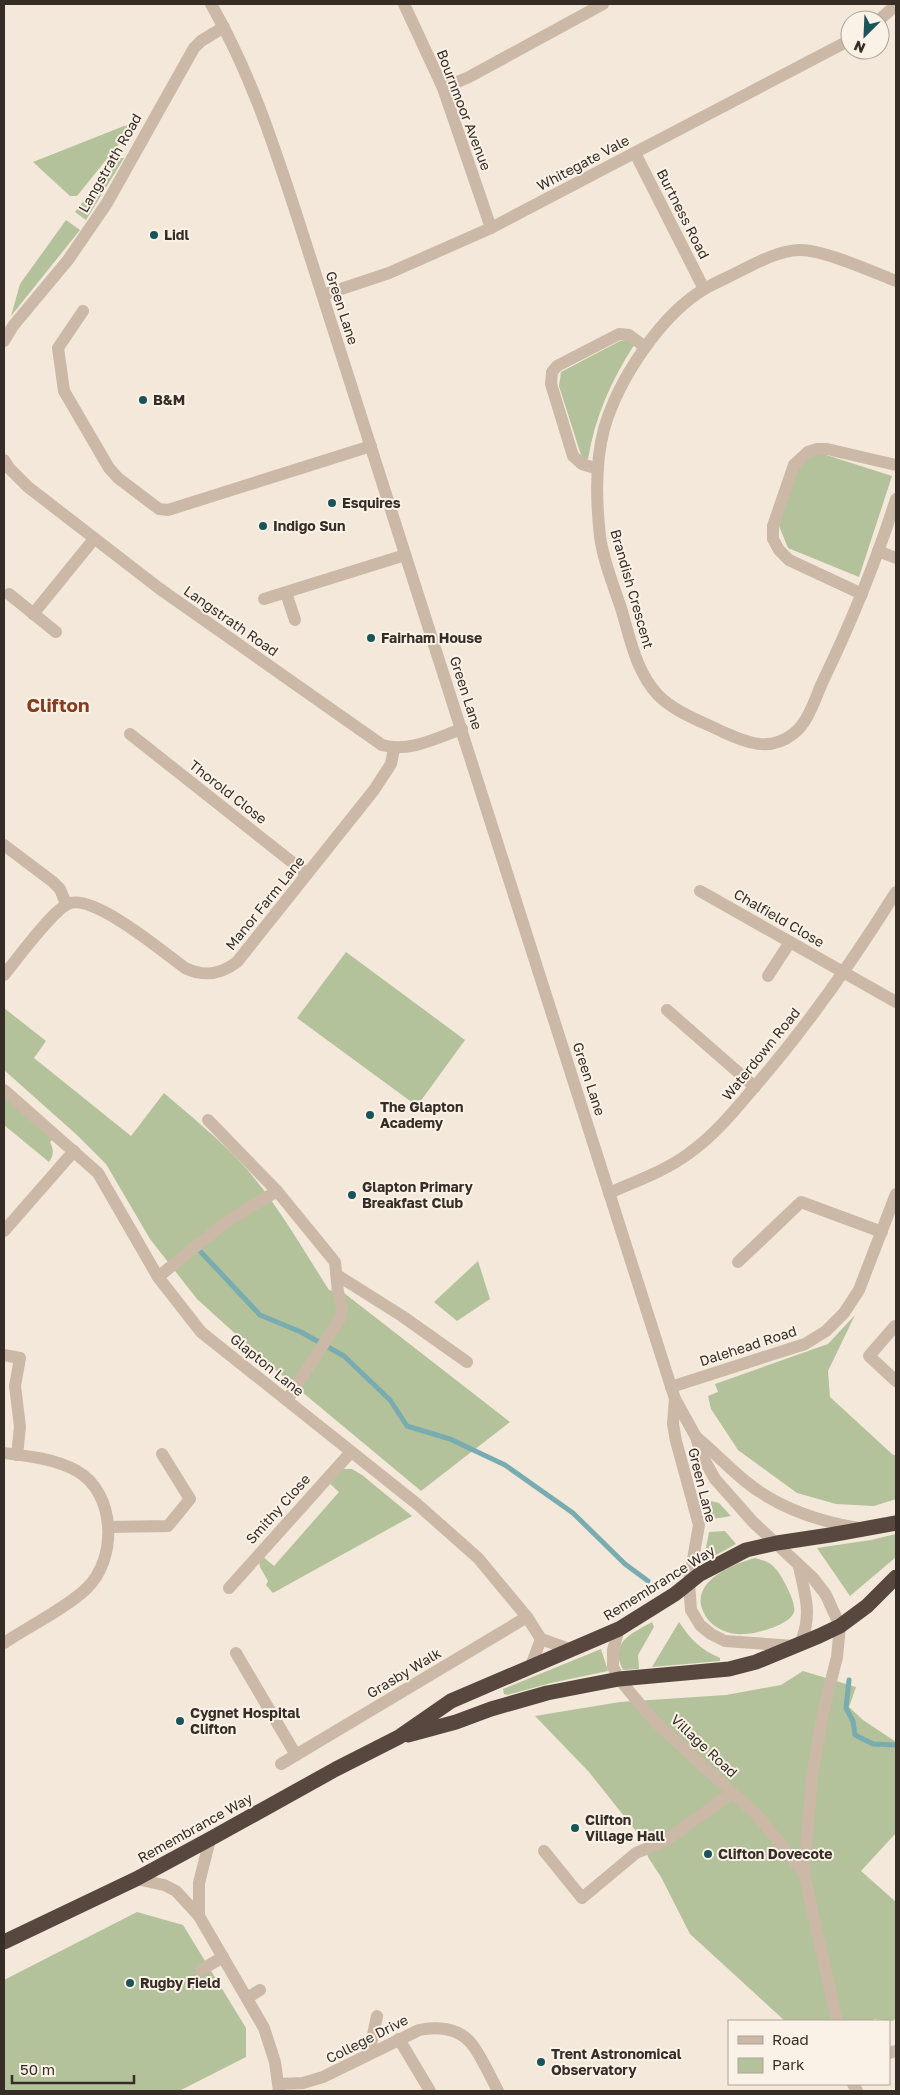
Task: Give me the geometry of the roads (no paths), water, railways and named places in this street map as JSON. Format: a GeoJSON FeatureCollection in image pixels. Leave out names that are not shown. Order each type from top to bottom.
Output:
{"type":"FeatureCollection","features":[{"type":"Feature","properties":{"kind":"highway","name":"Remembrance Way"},"geometry":{"type":"LineString","coordinates":[[4,1942],[136,1879],[336,1769],[399,1737],[451,1701],[569,1649],[620,1629],[651,1610],[712,1567],[746,1550],[776,1543],[896,1523]]}},
{"type":"Feature","properties":{"kind":"highway","name":"Remembrance Way"},"geometry":{"type":"LineString","coordinates":[[399,1737],[456,1722],[491,1709],[547,1693],[619,1679],[729,1669],[756,1662],[840,1626],[867,1606],[896,1577]]}},
{"type":"Feature","properties":{"kind":"street","name":"Green Lane"},"geometry":{"type":"LineString","coordinates":[[211,4],[257,97],[323,295],[673,1393],[696,1437],[701,1454],[715,1479],[753,1522],[814,1578],[826,1594],[840,1626]]}},
{"type":"Feature","properties":{"kind":"street","name":"Bournmoor Avenue"},"geometry":{"type":"LineString","coordinates":[[404,4],[443,88],[491,228]]}},
{"type":"Feature","properties":{"kind":"street"},"geometry":{"type":"LineString","coordinates":[[443,88],[469,77],[604,4]]}},
{"type":"Feature","properties":{"kind":"street","name":"Langstrath Road"},"geometry":{"type":"LineString","coordinates":[[4,339],[68,260],[107,203],[194,48],[201,41],[224,27]]}},
{"type":"Feature","properties":{"kind":"street","name":"Whitegate Vale"},"geometry":{"type":"LineString","coordinates":[[323,295],[389,273],[491,228],[840,45]]}},
{"type":"Feature","properties":{"kind":"street","name":"Burtness Road"},"geometry":{"type":"LineString","coordinates":[[635,153],[704,289]]}},
{"type":"Feature","properties":{"kind":"street","name":"Brandish Crescent"},"geometry":{"type":"LineString","coordinates":[[896,281],[817,253],[801,250],[784,252],[704,289],[687,302],[645,347],[626,376],[604,429],[598,469],[597,501],[600,539],[640,668],[648,684],[674,709],[743,741],[764,745],[780,742],[796,732],[806,718],[850,624],[896,499]]}},
{"type":"Feature","properties":{"kind":"street"},"geometry":{"type":"LineString","coordinates":[[83,311],[58,348],[64,391],[109,468],[118,478],[159,509],[168,510],[203,500],[370,446]]}},
{"type":"Feature","properties":{"kind":"street"},"geometry":{"type":"LineString","coordinates":[[598,469],[582,464],[573,456],[551,384],[552,372],[557,366],[619,334],[629,335],[645,347]]}},
{"type":"Feature","properties":{"kind":"street"},"geometry":{"type":"LineString","coordinates":[[862,594],[789,560],[779,550],[773,539],[773,526],[794,464],[808,452],[817,449],[827,449],[896,465]]}},
{"type":"Feature","properties":{"kind":"street","name":"Langstrath Road"},"geometry":{"type":"LineString","coordinates":[[4,460],[9,468],[28,487],[160,589],[368,736],[382,745],[394,749]]}},
{"type":"Feature","properties":{"kind":"street"},"geometry":{"type":"LineString","coordinates":[[33,614],[94,538]]}},
{"type":"Feature","properties":{"kind":"street"},"geometry":{"type":"LineString","coordinates":[[878,552],[896,558]]}},
{"type":"Feature","properties":{"kind":"street"},"geometry":{"type":"LineString","coordinates":[[264,599],[405,555]]}},
{"type":"Feature","properties":{"kind":"street"},"geometry":{"type":"LineString","coordinates":[[286,593],[295,620]]}},
{"type":"Feature","properties":{"kind":"street"},"geometry":{"type":"LineString","coordinates":[[9,594],[56,632]]}},
{"type":"Feature","properties":{"kind":"street"},"geometry":{"type":"LineString","coordinates":[[394,749],[408,748],[462,729]]}},
{"type":"Feature","properties":{"kind":"street","name":"Thorold Close"},"geometry":{"type":"LineString","coordinates":[[130,734],[307,874]]}},
{"type":"Feature","properties":{"kind":"street","name":"Manor Farm Lane"},"geometry":{"type":"LineString","coordinates":[[66,904],[77,901],[91,905],[121,921],[185,968],[205,975],[215,974],[230,968],[237,962],[374,790],[391,764],[394,749]]}},
{"type":"Feature","properties":{"kind":"street"},"geometry":{"type":"LineString","coordinates":[[4,845],[53,882],[60,890],[66,904],[54,915],[4,975]]}},
{"type":"Feature","properties":{"kind":"street","name":"Chalfield Close"},"geometry":{"type":"LineString","coordinates":[[700,891],[896,1002]]}},
{"type":"Feature","properties":{"kind":"street","name":"Waterdown Road"},"geometry":{"type":"LineString","coordinates":[[609,1193],[660,1170],[687,1155],[709,1138],[792,1043],[843,972],[896,892]]}},
{"type":"Feature","properties":{"kind":"street"},"geometry":{"type":"LineString","coordinates":[[768,976],[790,942]]}},
{"type":"Feature","properties":{"kind":"street"},"geometry":{"type":"LineString","coordinates":[[666,1010],[755,1087]]}},
{"type":"Feature","properties":{"kind":"street","name":"Glapton Lane"},"geometry":{"type":"LineString","coordinates":[[4,1090],[98,1173],[158,1277],[201,1332],[417,1504],[478,1558],[527,1617],[541,1640]]}},
{"type":"Feature","properties":{"kind":"street"},"geometry":{"type":"LineString","coordinates":[[208,1120],[277,1190],[335,1262],[342,1308],[340,1319],[286,1400]]}},
{"type":"Feature","properties":{"kind":"street"},"geometry":{"type":"LineString","coordinates":[[4,1231],[74,1151]]}},
{"type":"Feature","properties":{"kind":"street"},"geometry":{"type":"LineString","coordinates":[[158,1277],[226,1222],[277,1190]]}},
{"type":"Feature","properties":{"kind":"street","name":"Dalehead Road"},"geometry":{"type":"LineString","coordinates":[[673,1393],[805,1344],[826,1331],[844,1313],[859,1290],[896,1194]]}},
{"type":"Feature","properties":{"kind":"street"},"geometry":{"type":"LineString","coordinates":[[738,1262],[802,1202],[882,1232]]}},
{"type":"Feature","properties":{"kind":"street"},"geometry":{"type":"LineString","coordinates":[[336,1275],[402,1316],[467,1362]]}},
{"type":"Feature","properties":{"kind":"street"},"geometry":{"type":"LineString","coordinates":[[896,1327],[869,1356],[896,1381]]}},
{"type":"Feature","properties":{"kind":"street"},"geometry":{"type":"LineString","coordinates":[[4,1355],[20,1358],[15,1386],[20,1427],[18,1455]]}},
{"type":"Feature","properties":{"kind":"street","name":"Green Lane"},"geometry":{"type":"LineString","coordinates":[[673,1393],[673,1424],[676,1441],[699,1525],[689,1582],[691,1610],[700,1625],[711,1634],[725,1641],[798,1645]]}},
{"type":"Feature","properties":{"kind":"street","name":"Green Lane"},"geometry":{"type":"LineString","coordinates":[[696,1437],[746,1481],[782,1505],[816,1520],[866,1529]]}},
{"type":"Feature","properties":{"kind":"street","name":"Smithy Close"},"geometry":{"type":"LineString","coordinates":[[229,1588],[351,1452]]}},
{"type":"Feature","properties":{"kind":"street"},"geometry":{"type":"LineString","coordinates":[[4,1453],[58,1462],[79,1472],[94,1486],[104,1505],[109,1527],[107,1548],[100,1568],[88,1588],[4,1643]]}},
{"type":"Feature","properties":{"kind":"street"},"geometry":{"type":"LineString","coordinates":[[109,1527],[168,1526],[190,1499],[162,1454]]}},
{"type":"Feature","properties":{"kind":"street"},"geometry":{"type":"LineString","coordinates":[[798,1645],[806,1630],[808,1617],[799,1566]]}},
{"type":"Feature","properties":{"kind":"street","name":"Grasby Walk"},"geometry":{"type":"LineString","coordinates":[[281,1764],[527,1617]]}},
{"type":"Feature","properties":{"kind":"street","name":"Village Road"},"geometry":{"type":"LineString","coordinates":[[837,2020],[804,1873],[812,1778],[823,1713],[837,1657],[840,1626]]}},
{"type":"Feature","properties":{"kind":"street","name":"Village Road"},"geometry":{"type":"LineString","coordinates":[[620,1629],[613,1650],[613,1667],[619,1679],[642,1708],[758,1816],[804,1873]]}},
{"type":"Feature","properties":{"kind":"street"},"geometry":{"type":"LineString","coordinates":[[531,1666],[541,1640],[569,1649]]}},
{"type":"Feature","properties":{"kind":"street"},"geometry":{"type":"LineString","coordinates":[[236,1653],[296,1754]]}},
{"type":"Feature","properties":{"kind":"street"},"geometry":{"type":"LineString","coordinates":[[544,1850],[582,1898],[636,1853],[665,1841],[732,1793]]}},
{"type":"Feature","properties":{"kind":"street"},"geometry":{"type":"LineString","coordinates":[[199,1916],[199,1883],[210,1839]]}},
{"type":"Feature","properties":{"kind":"street"},"geometry":{"type":"LineString","coordinates":[[136,1879],[176,1891],[199,1916],[264,2028],[271,2044],[279,2088]]}},
{"type":"Feature","properties":{"kind":"street"},"geometry":{"type":"LineString","coordinates":[[201,1970],[223,1957]]}},
{"type":"Feature","properties":{"kind":"street"},"geometry":{"type":"LineString","coordinates":[[247,1998],[260,1990]]}},
{"type":"Feature","properties":{"kind":"street"},"geometry":{"type":"LineString","coordinates":[[369,2054],[377,2016]]}},
{"type":"Feature","properties":{"kind":"street","name":"College Drive"},"geometry":{"type":"LineString","coordinates":[[279,2088],[323,2078],[418,2030],[431,2027],[456,2032],[470,2042],[498,2091]]}},
{"type":"Feature","properties":{"kind":"street"},"geometry":{"type":"LineString","coordinates":[[399,2039],[430,2091]]}},
{"type":"Feature","properties":{"kind":"waterway"},"geometry":{"type":"LineString","coordinates":[[200,1251],[260,1315],[301,1332],[344,1356],[390,1400],[407,1426],[450,1439],[505,1465],[573,1513],[625,1564],[648,1581]]}},
{"type":"Feature","properties":{"kind":"waterway"},"geometry":{"type":"LineString","coordinates":[[849,1680],[846,1708],[853,1721],[855,1735],[873,1744],[896,1745]]}},
{"type":"Feature","properties":{"kind":"place","name":"Lidl"},"geometry":{"type":"Point","coordinates":[154,235]}},
{"type":"Feature","properties":{"kind":"place","name":"B&M"},"geometry":{"type":"Point","coordinates":[143,400]}},
{"type":"Feature","properties":{"kind":"place","name":"Esquires"},"geometry":{"type":"Point","coordinates":[332,503]}},
{"type":"Feature","properties":{"kind":"place","name":"Indigo Sun"},"geometry":{"type":"Point","coordinates":[263,526]}},
{"type":"Feature","properties":{"kind":"place","name":"Fairham House"},"geometry":{"type":"Point","coordinates":[371,638]}},
{"type":"Feature","properties":{"kind":"place","name":"The Glapton Academy"},"geometry":{"type":"Point","coordinates":[370,1115]}},
{"type":"Feature","properties":{"kind":"place","name":"Glapton Primary Breakfast Club"},"geometry":{"type":"Point","coordinates":[352,1195]}},
{"type":"Feature","properties":{"kind":"place","name":"Cygnet Hospital Clifton"},"geometry":{"type":"Point","coordinates":[180,1721]}},
{"type":"Feature","properties":{"kind":"place","name":"Clifton Village Hall"},"geometry":{"type":"Point","coordinates":[575,1828]}},
{"type":"Feature","properties":{"kind":"place","name":"Clifton Dovecote"},"geometry":{"type":"Point","coordinates":[708,1854]}},
{"type":"Feature","properties":{"kind":"place","name":"Rugby Field"},"geometry":{"type":"Point","coordinates":[130,1983]}},
{"type":"Feature","properties":{"kind":"place","name":"Trent Astronomical Observatory"},"geometry":{"type":"Point","coordinates":[541,2062]}},
{"type":"Feature","properties":{"kind":"district","name":"Clifton"},"geometry":{"type":"Point","coordinates":[58,705]}}]}
